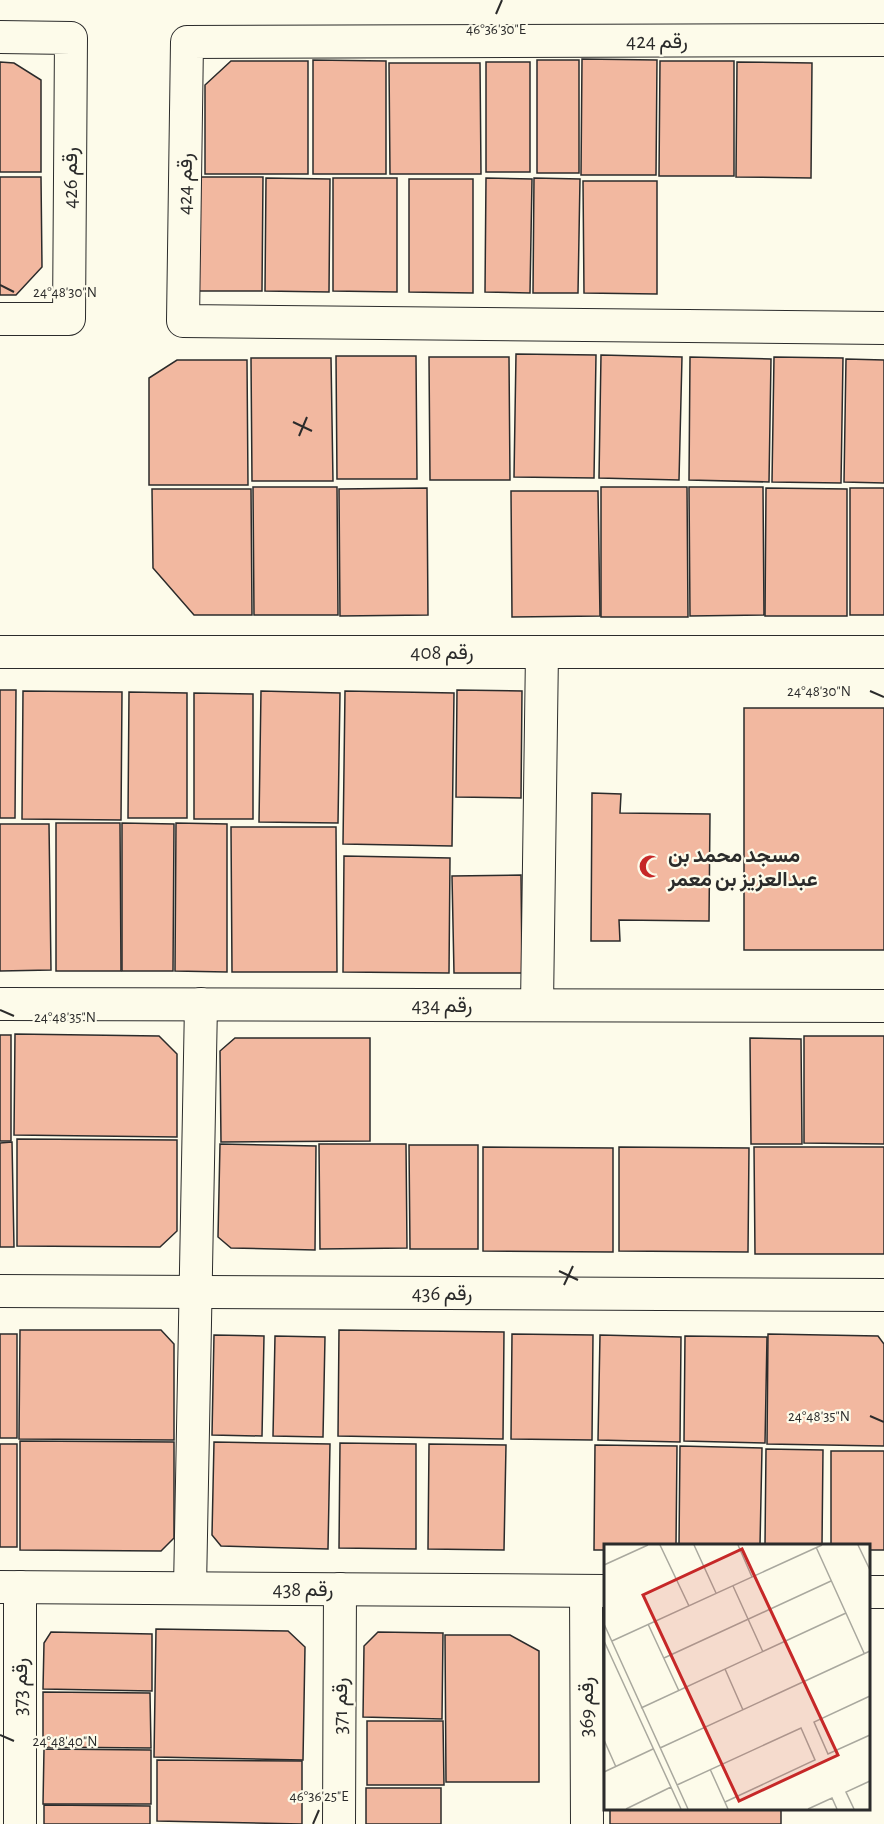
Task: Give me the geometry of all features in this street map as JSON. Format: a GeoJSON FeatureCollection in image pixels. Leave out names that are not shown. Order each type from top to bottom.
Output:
{"type":"FeatureCollection","features":[{"type":"Feature","properties":{"kind":"street","name":"رقم 426"},"geometry":{"type":"LineString","coordinates":[[0,37],[70,38],[70,50],[69,320],[0,320]]}},
{"type":"Feature","properties":{"kind":"street","name":"رقم 424"},"geometry":{"type":"LineString","coordinates":[[884,40],[187,42],[183,321],[884,328]]}},
{"type":"Feature","properties":{"kind":"street","name":"رقم 408"},"geometry":{"type":"LineString","coordinates":[[0,651],[884,652]]}},
{"type":"Feature","properties":{"kind":"street"},"geometry":{"type":"LineString","coordinates":[[537,1005],[542,652]]}},
{"type":"Feature","properties":{"kind":"street","name":"رقم 434"},"geometry":{"type":"LineString","coordinates":[[0,1004],[884,1006]]}},
{"type":"Feature","properties":{"kind":"street"},"geometry":{"type":"LineString","coordinates":[[190,1588],[201,1004]]}},
{"type":"Feature","properties":{"kind":"street","name":"رقم 436"},"geometry":{"type":"LineString","coordinates":[[0,1291],[884,1295]]}},
{"type":"Feature","properties":{"kind":"street","name":"رقم 438"},"geometry":{"type":"LineString","coordinates":[[10,1587],[595,1591]]}},
{"type":"Feature","properties":{"kind":"street","name":"رقم 373"},"geometry":{"type":"LineString","coordinates":[[10,1587],[20,1824]]}},
{"type":"Feature","properties":{"kind":"street","name":"رقم 371"},"geometry":{"type":"LineString","coordinates":[[339,1824],[340,1589]]}},
{"type":"Feature","properties":{"kind":"street","name":"رقم 369"},"geometry":{"type":"LineString","coordinates":[[587,1824],[595,1591]]}},
{"type":"Feature","properties":{"kind":"building"},"geometry":{"type":"Polygon","coordinates":[[[582,59],[657,60],[656,175],[581,175],[582,59]]]}},
{"type":"Feature","properties":{"kind":"building"},"geometry":{"type":"Polygon","coordinates":[[[313,60],[386,61],[386,174],[313,174],[313,60]]]}},
{"type":"Feature","properties":{"kind":"building"},"geometry":{"type":"Polygon","coordinates":[[[537,60],[579,60],[579,173],[537,173],[537,60]]]}},
{"type":"Feature","properties":{"kind":"building"},"geometry":{"type":"Polygon","coordinates":[[[231,61],[308,61],[308,174],[205,174],[205,85],[231,61]]]}},
{"type":"Feature","properties":{"kind":"building"},"geometry":{"type":"Polygon","coordinates":[[[660,61],[734,61],[734,176],[659,176],[660,61]]]}},
{"type":"Feature","properties":{"kind":"building"},"geometry":{"type":"Polygon","coordinates":[[[0,62],[14,63],[41,80],[41,172],[0,172],[0,62]]]}},
{"type":"Feature","properties":{"kind":"building"},"geometry":{"type":"Polygon","coordinates":[[[486,62],[530,62],[530,172],[486,172],[486,62]]]}},
{"type":"Feature","properties":{"kind":"building"},"geometry":{"type":"Polygon","coordinates":[[[737,62],[812,63],[811,178],[736,177],[737,62]]]}},
{"type":"Feature","properties":{"kind":"building"},"geometry":{"type":"Polygon","coordinates":[[[389,63],[480,63],[481,174],[390,174],[389,63]]]}},
{"type":"Feature","properties":{"kind":"building"},"geometry":{"type":"Polygon","coordinates":[[[0,177],[41,177],[42,267],[16,295],[0,295],[0,177]]]}},
{"type":"Feature","properties":{"kind":"building"},"geometry":{"type":"Polygon","coordinates":[[[197,177],[263,177],[262,291],[198,291],[197,177]]]}},
{"type":"Feature","properties":{"kind":"building"},"geometry":{"type":"Polygon","coordinates":[[[266,178],[330,179],[329,292],[265,291],[266,178]]]}},
{"type":"Feature","properties":{"kind":"building"},"geometry":{"type":"Polygon","coordinates":[[[333,178],[397,178],[397,292],[333,291],[333,178]]]}},
{"type":"Feature","properties":{"kind":"building"},"geometry":{"type":"Polygon","coordinates":[[[486,178],[532,179],[530,293],[485,292],[486,178]]]}},
{"type":"Feature","properties":{"kind":"building"},"geometry":{"type":"Polygon","coordinates":[[[534,178],[580,179],[578,293],[533,293],[534,178]]]}},
{"type":"Feature","properties":{"kind":"building"},"geometry":{"type":"Polygon","coordinates":[[[409,179],[473,179],[473,293],[409,292],[409,179]]]}},
{"type":"Feature","properties":{"kind":"building"},"geometry":{"type":"Polygon","coordinates":[[[583,181],[657,181],[657,294],[584,293],[583,181]]]}},
{"type":"Feature","properties":{"kind":"building"},"geometry":{"type":"Polygon","coordinates":[[[516,354],[596,355],[594,478],[514,477],[516,354]]]}},
{"type":"Feature","properties":{"kind":"building"},"geometry":{"type":"Polygon","coordinates":[[[601,355],[682,357],[679,480],[599,478],[601,355]]]}},
{"type":"Feature","properties":{"kind":"building"},"geometry":{"type":"Polygon","coordinates":[[[336,356],[416,356],[417,479],[337,479],[336,356]]]}},
{"type":"Feature","properties":{"kind":"building"},"geometry":{"type":"Polygon","coordinates":[[[429,357],[509,357],[510,480],[430,480],[429,357]]]}},
{"type":"Feature","properties":{"kind":"building"},"geometry":{"type":"Polygon","coordinates":[[[690,357],[771,359],[769,482],[689,480],[690,357]]]}},
{"type":"Feature","properties":{"kind":"building"},"geometry":{"type":"Polygon","coordinates":[[[774,357],[843,358],[841,483],[772,482],[774,357]]]}},
{"type":"Feature","properties":{"kind":"building"},"geometry":{"type":"Polygon","coordinates":[[[251,358],[331,358],[333,481],[252,481],[251,358]]]}},
{"type":"Feature","properties":{"kind":"building"},"geometry":{"type":"Polygon","coordinates":[[[846,359],[884,360],[884,483],[844,482],[846,359]]]}},
{"type":"Feature","properties":{"kind":"building"},"geometry":{"type":"Polygon","coordinates":[[[177,360],[247,360],[248,485],[149,485],[149,378],[177,360]]]}},
{"type":"Feature","properties":{"kind":"building"},"geometry":{"type":"Polygon","coordinates":[[[253,487],[337,487],[338,615],[254,615],[253,487]]]}},
{"type":"Feature","properties":{"kind":"building"},"geometry":{"type":"Polygon","coordinates":[[[601,487],[687,487],[688,617],[601,617],[601,487]]]}},
{"type":"Feature","properties":{"kind":"building"},"geometry":{"type":"Polygon","coordinates":[[[689,487],[763,487],[764,615],[690,616],[689,487]]]}},
{"type":"Feature","properties":{"kind":"building"},"geometry":{"type":"Polygon","coordinates":[[[427,488],[428,615],[340,616],[339,489],[427,488]]]}},
{"type":"Feature","properties":{"kind":"building"},"geometry":{"type":"Polygon","coordinates":[[[766,488],[847,489],[847,616],[765,616],[766,488]]]}},
{"type":"Feature","properties":{"kind":"building"},"geometry":{"type":"Polygon","coordinates":[[[850,488],[884,488],[884,615],[850,615],[850,488]]]}},
{"type":"Feature","properties":{"kind":"building"},"geometry":{"type":"Polygon","coordinates":[[[152,489],[251,489],[252,615],[194,615],[153,568],[152,489]]]}},
{"type":"Feature","properties":{"kind":"building"},"geometry":{"type":"Polygon","coordinates":[[[511,491],[598,491],[600,616],[512,617],[511,491]]]}},
{"type":"Feature","properties":{"kind":"building"},"geometry":{"type":"Polygon","coordinates":[[[0,690],[16,690],[15,818],[0,818],[0,690]]]}},
{"type":"Feature","properties":{"kind":"building"},"geometry":{"type":"Polygon","coordinates":[[[457,690],[522,691],[521,798],[456,797],[457,690]]]}},
{"type":"Feature","properties":{"kind":"building"},"geometry":{"type":"Polygon","coordinates":[[[23,691],[122,692],[121,820],[22,819],[23,691]]]}},
{"type":"Feature","properties":{"kind":"building"},"geometry":{"type":"Polygon","coordinates":[[[261,691],[340,693],[338,823],[259,822],[261,691]]]}},
{"type":"Feature","properties":{"kind":"building"},"geometry":{"type":"Polygon","coordinates":[[[345,691],[454,693],[452,846],[343,844],[345,691]]]}},
{"type":"Feature","properties":{"kind":"building"},"geometry":{"type":"Polygon","coordinates":[[[129,692],[187,693],[187,818],[128,818],[129,692]]]}},
{"type":"Feature","properties":{"kind":"building"},"geometry":{"type":"Polygon","coordinates":[[[194,693],[253,694],[253,819],[194,819],[194,693]]]}},
{"type":"Feature","properties":{"kind":"building"},"geometry":{"type":"Polygon","coordinates":[[[744,708],[884,708],[884,950],[744,950],[744,708]]]}},
{"type":"Feature","properties":{"kind":"building","name":"مسجد محمد بن عبدالعزيز بن معمر"},"geometry":{"type":"Polygon","coordinates":[[[592,793],[621,794],[620,813],[710,814],[709,921],[619,920],[620,941],[591,941],[592,793]]]}},
{"type":"Feature","properties":{"kind":"building"},"geometry":{"type":"Polygon","coordinates":[[[56,823],[120,823],[121,971],[56,971],[56,823]]]}},
{"type":"Feature","properties":{"kind":"building"},"geometry":{"type":"Polygon","coordinates":[[[122,823],[174,824],[173,971],[122,971],[122,823]]]}},
{"type":"Feature","properties":{"kind":"building"},"geometry":{"type":"Polygon","coordinates":[[[176,823],[227,824],[227,972],[175,971],[176,823]]]}},
{"type":"Feature","properties":{"kind":"building"},"geometry":{"type":"Polygon","coordinates":[[[0,824],[49,824],[51,970],[0,971],[0,824]]]}},
{"type":"Feature","properties":{"kind":"building"},"geometry":{"type":"Polygon","coordinates":[[[231,827],[336,827],[337,972],[232,972],[231,827]]]}},
{"type":"Feature","properties":{"kind":"building"},"geometry":{"type":"Polygon","coordinates":[[[344,856],[450,858],[449,973],[343,972],[344,856]]]}},
{"type":"Feature","properties":{"kind":"building"},"geometry":{"type":"Polygon","coordinates":[[[521,875],[522,973],[454,973],[452,876],[521,875]]]}},
{"type":"Feature","properties":{"kind":"building"},"geometry":{"type":"Polygon","coordinates":[[[15,1034],[159,1036],[177,1054],[177,1137],[14,1135],[15,1034]]]}},
{"type":"Feature","properties":{"kind":"building"},"geometry":{"type":"Polygon","coordinates":[[[0,1035],[11,1035],[11,1141],[0,1141],[0,1035]]]}},
{"type":"Feature","properties":{"kind":"building"},"geometry":{"type":"Polygon","coordinates":[[[804,1036],[884,1036],[884,1144],[804,1143],[804,1036]]]}},
{"type":"Feature","properties":{"kind":"building"},"geometry":{"type":"Polygon","coordinates":[[[235,1038],[370,1038],[370,1141],[221,1142],[220,1051],[235,1038]]]}},
{"type":"Feature","properties":{"kind":"building"},"geometry":{"type":"Polygon","coordinates":[[[750,1038],[801,1039],[802,1144],[751,1144],[750,1038]]]}},
{"type":"Feature","properties":{"kind":"building"},"geometry":{"type":"Polygon","coordinates":[[[17,1139],[177,1140],[177,1231],[160,1247],[17,1246],[17,1139]]]}},
{"type":"Feature","properties":{"kind":"building"},"geometry":{"type":"Polygon","coordinates":[[[12,1142],[14,1247],[0,1247],[0,1143],[12,1142]]]}},
{"type":"Feature","properties":{"kind":"building"},"geometry":{"type":"Polygon","coordinates":[[[220,1144],[316,1146],[315,1250],[231,1248],[218,1237],[220,1144]]]}},
{"type":"Feature","properties":{"kind":"building"},"geometry":{"type":"Polygon","coordinates":[[[319,1144],[406,1144],[407,1248],[320,1249],[319,1144]]]}},
{"type":"Feature","properties":{"kind":"building"},"geometry":{"type":"Polygon","coordinates":[[[409,1145],[478,1145],[478,1249],[410,1249],[409,1145]]]}},
{"type":"Feature","properties":{"kind":"building"},"geometry":{"type":"Polygon","coordinates":[[[483,1147],[613,1148],[613,1252],[483,1251],[483,1147]]]}},
{"type":"Feature","properties":{"kind":"building"},"geometry":{"type":"Polygon","coordinates":[[[619,1147],[749,1148],[748,1252],[619,1251],[619,1147]]]}},
{"type":"Feature","properties":{"kind":"building"},"geometry":{"type":"Polygon","coordinates":[[[754,1147],[884,1147],[884,1254],[755,1254],[754,1147]]]}},
{"type":"Feature","properties":{"kind":"building"},"geometry":{"type":"Polygon","coordinates":[[[20,1330],[161,1330],[174,1344],[174,1440],[19,1439],[20,1330]]]}},
{"type":"Feature","properties":{"kind":"building"},"geometry":{"type":"Polygon","coordinates":[[[339,1330],[504,1332],[503,1439],[338,1436],[339,1330]]]}},
{"type":"Feature","properties":{"kind":"building"},"geometry":{"type":"Polygon","coordinates":[[[0,1334],[17,1334],[17,1438],[0,1438],[0,1334]]]}},
{"type":"Feature","properties":{"kind":"building"},"geometry":{"type":"Polygon","coordinates":[[[512,1334],[593,1335],[592,1440],[511,1439],[512,1334]]]}},
{"type":"Feature","properties":{"kind":"building"},"geometry":{"type":"Polygon","coordinates":[[[768,1334],[878,1336],[884,1344],[884,1446],[767,1444],[768,1334]]]}},
{"type":"Feature","properties":{"kind":"building"},"geometry":{"type":"Polygon","coordinates":[[[214,1335],[264,1336],[262,1436],[212,1435],[214,1335]]]}},
{"type":"Feature","properties":{"kind":"building"},"geometry":{"type":"Polygon","coordinates":[[[600,1335],[681,1337],[680,1442],[598,1440],[600,1335]]]}},
{"type":"Feature","properties":{"kind":"building"},"geometry":{"type":"Polygon","coordinates":[[[275,1336],[325,1337],[323,1437],[273,1436],[275,1336]]]}},
{"type":"Feature","properties":{"kind":"building"},"geometry":{"type":"Polygon","coordinates":[[[685,1336],[767,1337],[765,1443],[684,1441],[685,1336]]]}},
{"type":"Feature","properties":{"kind":"building"},"geometry":{"type":"Polygon","coordinates":[[[20,1441],[174,1442],[174,1538],[161,1551],[20,1550],[20,1441]]]}},
{"type":"Feature","properties":{"kind":"building"},"geometry":{"type":"Polygon","coordinates":[[[214,1442],[330,1444],[328,1549],[221,1546],[212,1535],[214,1442]]]}},
{"type":"Feature","properties":{"kind":"building"},"geometry":{"type":"Polygon","coordinates":[[[340,1443],[416,1444],[416,1549],[339,1548],[340,1443]]]}},
{"type":"Feature","properties":{"kind":"building"},"geometry":{"type":"Polygon","coordinates":[[[0,1444],[17,1444],[17,1547],[0,1547],[0,1444]]]}},
{"type":"Feature","properties":{"kind":"building"},"geometry":{"type":"Polygon","coordinates":[[[429,1444],[506,1445],[504,1550],[428,1549],[429,1444]]]}},
{"type":"Feature","properties":{"kind":"building"},"geometry":{"type":"Polygon","coordinates":[[[595,1445],[677,1446],[676,1544],[604,1544],[604,1550],[594,1550],[595,1445]]]}},
{"type":"Feature","properties":{"kind":"building"},"geometry":{"type":"Polygon","coordinates":[[[680,1446],[762,1448],[760,1544],[679,1544],[680,1446]]]}},
{"type":"Feature","properties":{"kind":"building"},"geometry":{"type":"Polygon","coordinates":[[[766,1449],[823,1450],[822,1544],[765,1544],[766,1449]]]}},
{"type":"Feature","properties":{"kind":"building"},"geometry":{"type":"Polygon","coordinates":[[[831,1451],[884,1451],[884,1550],[869,1550],[869,1544],[831,1544],[831,1451]]]}},
{"type":"Feature","properties":{"kind":"building"},"geometry":{"type":"Polygon","coordinates":[[[156,1629],[288,1631],[305,1647],[303,1760],[154,1757],[156,1629]]]}},
{"type":"Feature","properties":{"kind":"building"},"geometry":{"type":"Polygon","coordinates":[[[51,1632],[152,1634],[152,1691],[43,1689],[44,1643],[51,1632]]]}},
{"type":"Feature","properties":{"kind":"building"},"geometry":{"type":"Polygon","coordinates":[[[378,1632],[443,1633],[442,1719],[363,1717],[364,1646],[378,1632]]]}},
{"type":"Feature","properties":{"kind":"building"},"geometry":{"type":"Polygon","coordinates":[[[445,1635],[510,1635],[539,1651],[539,1782],[446,1782],[445,1635]]]}},
{"type":"Feature","properties":{"kind":"building"},"geometry":{"type":"Polygon","coordinates":[[[43,1692],[150,1693],[151,1748],[43,1747],[43,1692]]]}},
{"type":"Feature","properties":{"kind":"building"},"geometry":{"type":"Polygon","coordinates":[[[367,1721],[443,1721],[444,1785],[367,1785],[367,1721]]]}},
{"type":"Feature","properties":{"kind":"building"},"geometry":{"type":"Polygon","coordinates":[[[44,1749],[151,1750],[151,1804],[43,1804],[44,1749]]]}},
{"type":"Feature","properties":{"kind":"building"},"geometry":{"type":"Polygon","coordinates":[[[157,1760],[302,1761],[302,1824],[157,1821],[157,1760]]]}},
{"type":"Feature","properties":{"kind":"building"},"geometry":{"type":"Polygon","coordinates":[[[366,1788],[441,1788],[441,1824],[366,1824],[366,1788]]]}},
{"type":"Feature","properties":{"kind":"building"},"geometry":{"type":"Polygon","coordinates":[[[44,1805],[150,1806],[150,1824],[44,1824],[44,1805]]]}},
{"type":"Feature","properties":{"kind":"building"},"geometry":{"type":"Polygon","coordinates":[[[610,1809],[781,1809],[781,1824],[610,1824],[610,1809]]]}},
{"type":"Feature","properties":{"kind":"place","name":"مسجد محمد بن عبدالعزيز بن معمر"},"geometry":{"type":"Point","coordinates":[650,867]}}]}
